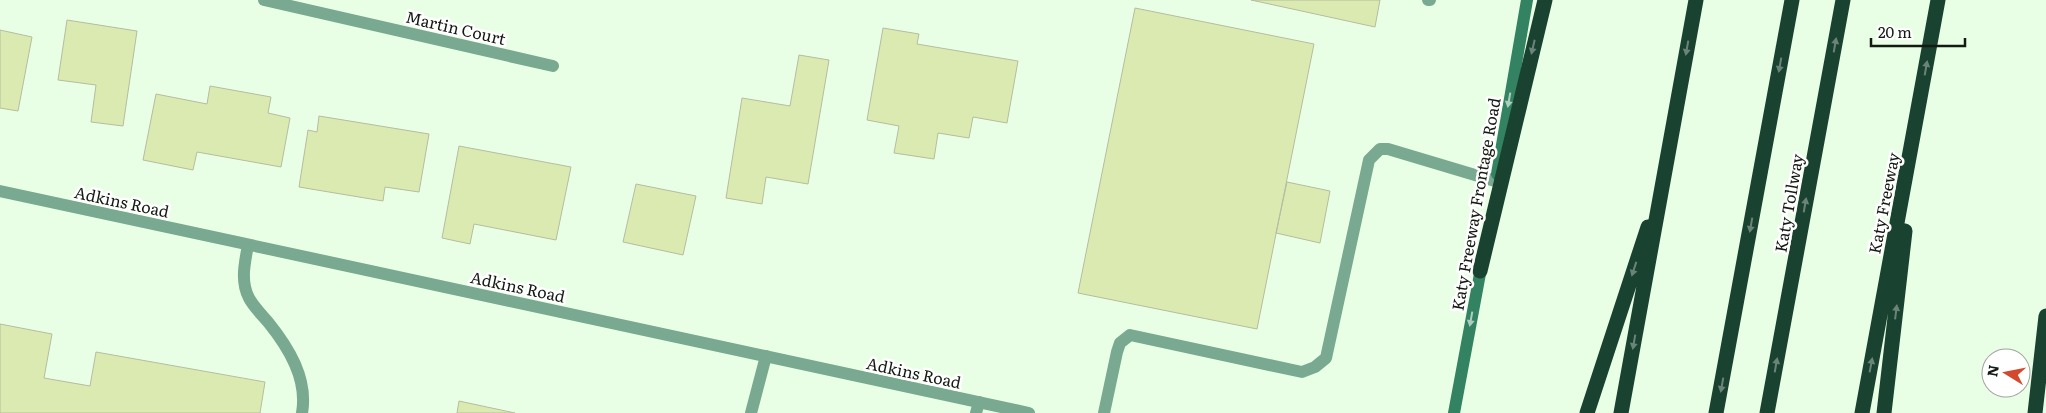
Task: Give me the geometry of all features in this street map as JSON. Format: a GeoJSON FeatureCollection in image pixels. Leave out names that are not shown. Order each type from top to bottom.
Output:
{"type":"FeatureCollection","features":[{"type":"Feature","properties":{"kind":"highway"},"geometry":{"type":"LineString","coordinates":[[1480,271],[1544,0]]}},
{"type":"Feature","properties":{"kind":"highway"},"geometry":{"type":"LineString","coordinates":[[1622,413],[1696,0]]}},
{"type":"Feature","properties":{"kind":"highway","name":"Katy Tollway"},"geometry":{"type":"LineString","coordinates":[[1716,413],[1792,0]]}},
{"type":"Feature","properties":{"kind":"highway","name":"Katy Tollway"},"geometry":{"type":"LineString","coordinates":[[1767,413],[1843,0]]}},
{"type":"Feature","properties":{"kind":"highway","name":"Katy Freeway"},"geometry":{"type":"LineString","coordinates":[[1862,413],[1938,0]]}},
{"type":"Feature","properties":{"kind":"highway"},"geometry":{"type":"LineString","coordinates":[[1884,413],[1920,102]]}},
{"type":"Feature","properties":{"kind":"highway"},"geometry":{"type":"LineString","coordinates":[[1587,413],[1665,173]]}},
{"type":"Feature","properties":{"kind":"highway"},"geometry":{"type":"LineString","coordinates":[[2035,413],[2046,316]]}},
{"type":"Feature","properties":{"kind":"main road","name":"Katy Freeway Frontage Road"},"geometry":{"type":"LineString","coordinates":[[1454,413],[1496,181],[1526,0]]}},
{"type":"Feature","properties":{"kind":"street","name":"Martin Court"},"geometry":{"type":"LineString","coordinates":[[264,0],[553,66]]}},
{"type":"Feature","properties":{"kind":"street"},"geometry":{"type":"LineString","coordinates":[[1104,413],[1120,343],[1130,335],[1302,372],[1315,367],[1326,358],[1369,160],[1380,149],[1388,149],[1496,181]]}},
{"type":"Feature","properties":{"kind":"street","name":"Adkins Road"},"geometry":{"type":"LineString","coordinates":[[0,191],[766,356],[977,408],[1028,413]]}},
{"type":"Feature","properties":{"kind":"street"},"geometry":{"type":"LineString","coordinates":[[248,245],[243,273],[249,298],[276,331],[297,365],[304,398],[302,413]]}},
{"type":"Feature","properties":{"kind":"street"},"geometry":{"type":"LineString","coordinates":[[751,413],[766,356]]}},
{"type":"Feature","properties":{"kind":"building"},"geometry":{"type":"Polygon","coordinates":[[[1251,0],[1380,0],[1375,27],[1251,0]]]}},
{"type":"Feature","properties":{"kind":"building"},"geometry":{"type":"Polygon","coordinates":[[[1135,8],[1314,44],[1257,329],[1078,293],[1135,8]]]}},
{"type":"Feature","properties":{"kind":"building"},"geometry":{"type":"Polygon","coordinates":[[[67,20],[137,31],[123,126],[91,122],[96,85],[58,80],[67,20]]]}},
{"type":"Feature","properties":{"kind":"building"},"geometry":{"type":"Polygon","coordinates":[[[883,28],[919,34],[917,44],[1018,61],[1007,123],[973,117],[969,138],[938,133],[934,159],[894,153],[899,126],[867,120],[883,28]]]}},
{"type":"Feature","properties":{"kind":"building"},"geometry":{"type":"Polygon","coordinates":[[[0,30],[32,37],[18,111],[0,108],[0,30]]]}},
{"type":"Feature","properties":{"kind":"building"},"geometry":{"type":"Polygon","coordinates":[[[799,55],[829,60],[808,184],[766,177],[762,204],[726,198],[742,98],[790,106],[799,55]]]}},
{"type":"Feature","properties":{"kind":"building"},"geometry":{"type":"Polygon","coordinates":[[[210,86],[271,97],[268,113],[290,118],[281,167],[197,152],[193,170],[143,160],[156,94],[207,104],[210,86]]]}},
{"type":"Feature","properties":{"kind":"building"},"geometry":{"type":"Polygon","coordinates":[[[319,116],[429,134],[419,192],[385,187],[383,201],[299,187],[308,130],[317,132],[319,116]]]}},
{"type":"Feature","properties":{"kind":"building"},"geometry":{"type":"Polygon","coordinates":[[[459,146],[571,167],[556,240],[474,224],[470,244],[442,238],[459,146]]]}},
{"type":"Feature","properties":{"kind":"building"},"geometry":{"type":"Polygon","coordinates":[[[1287,182],[1330,191],[1320,243],[1276,233],[1287,182]]]}},
{"type":"Feature","properties":{"kind":"building"},"geometry":{"type":"Polygon","coordinates":[[[636,184],[696,196],[683,255],[623,242],[636,184]]]}},
{"type":"Feature","properties":{"kind":"building"},"geometry":{"type":"Polygon","coordinates":[[[0,324],[52,334],[44,378],[90,386],[96,352],[265,382],[260,413],[0,413],[0,324]]]}},
{"type":"Feature","properties":{"kind":"building"},"geometry":{"type":"Polygon","coordinates":[[[459,401],[515,413],[457,413],[459,401]]]}}]}
